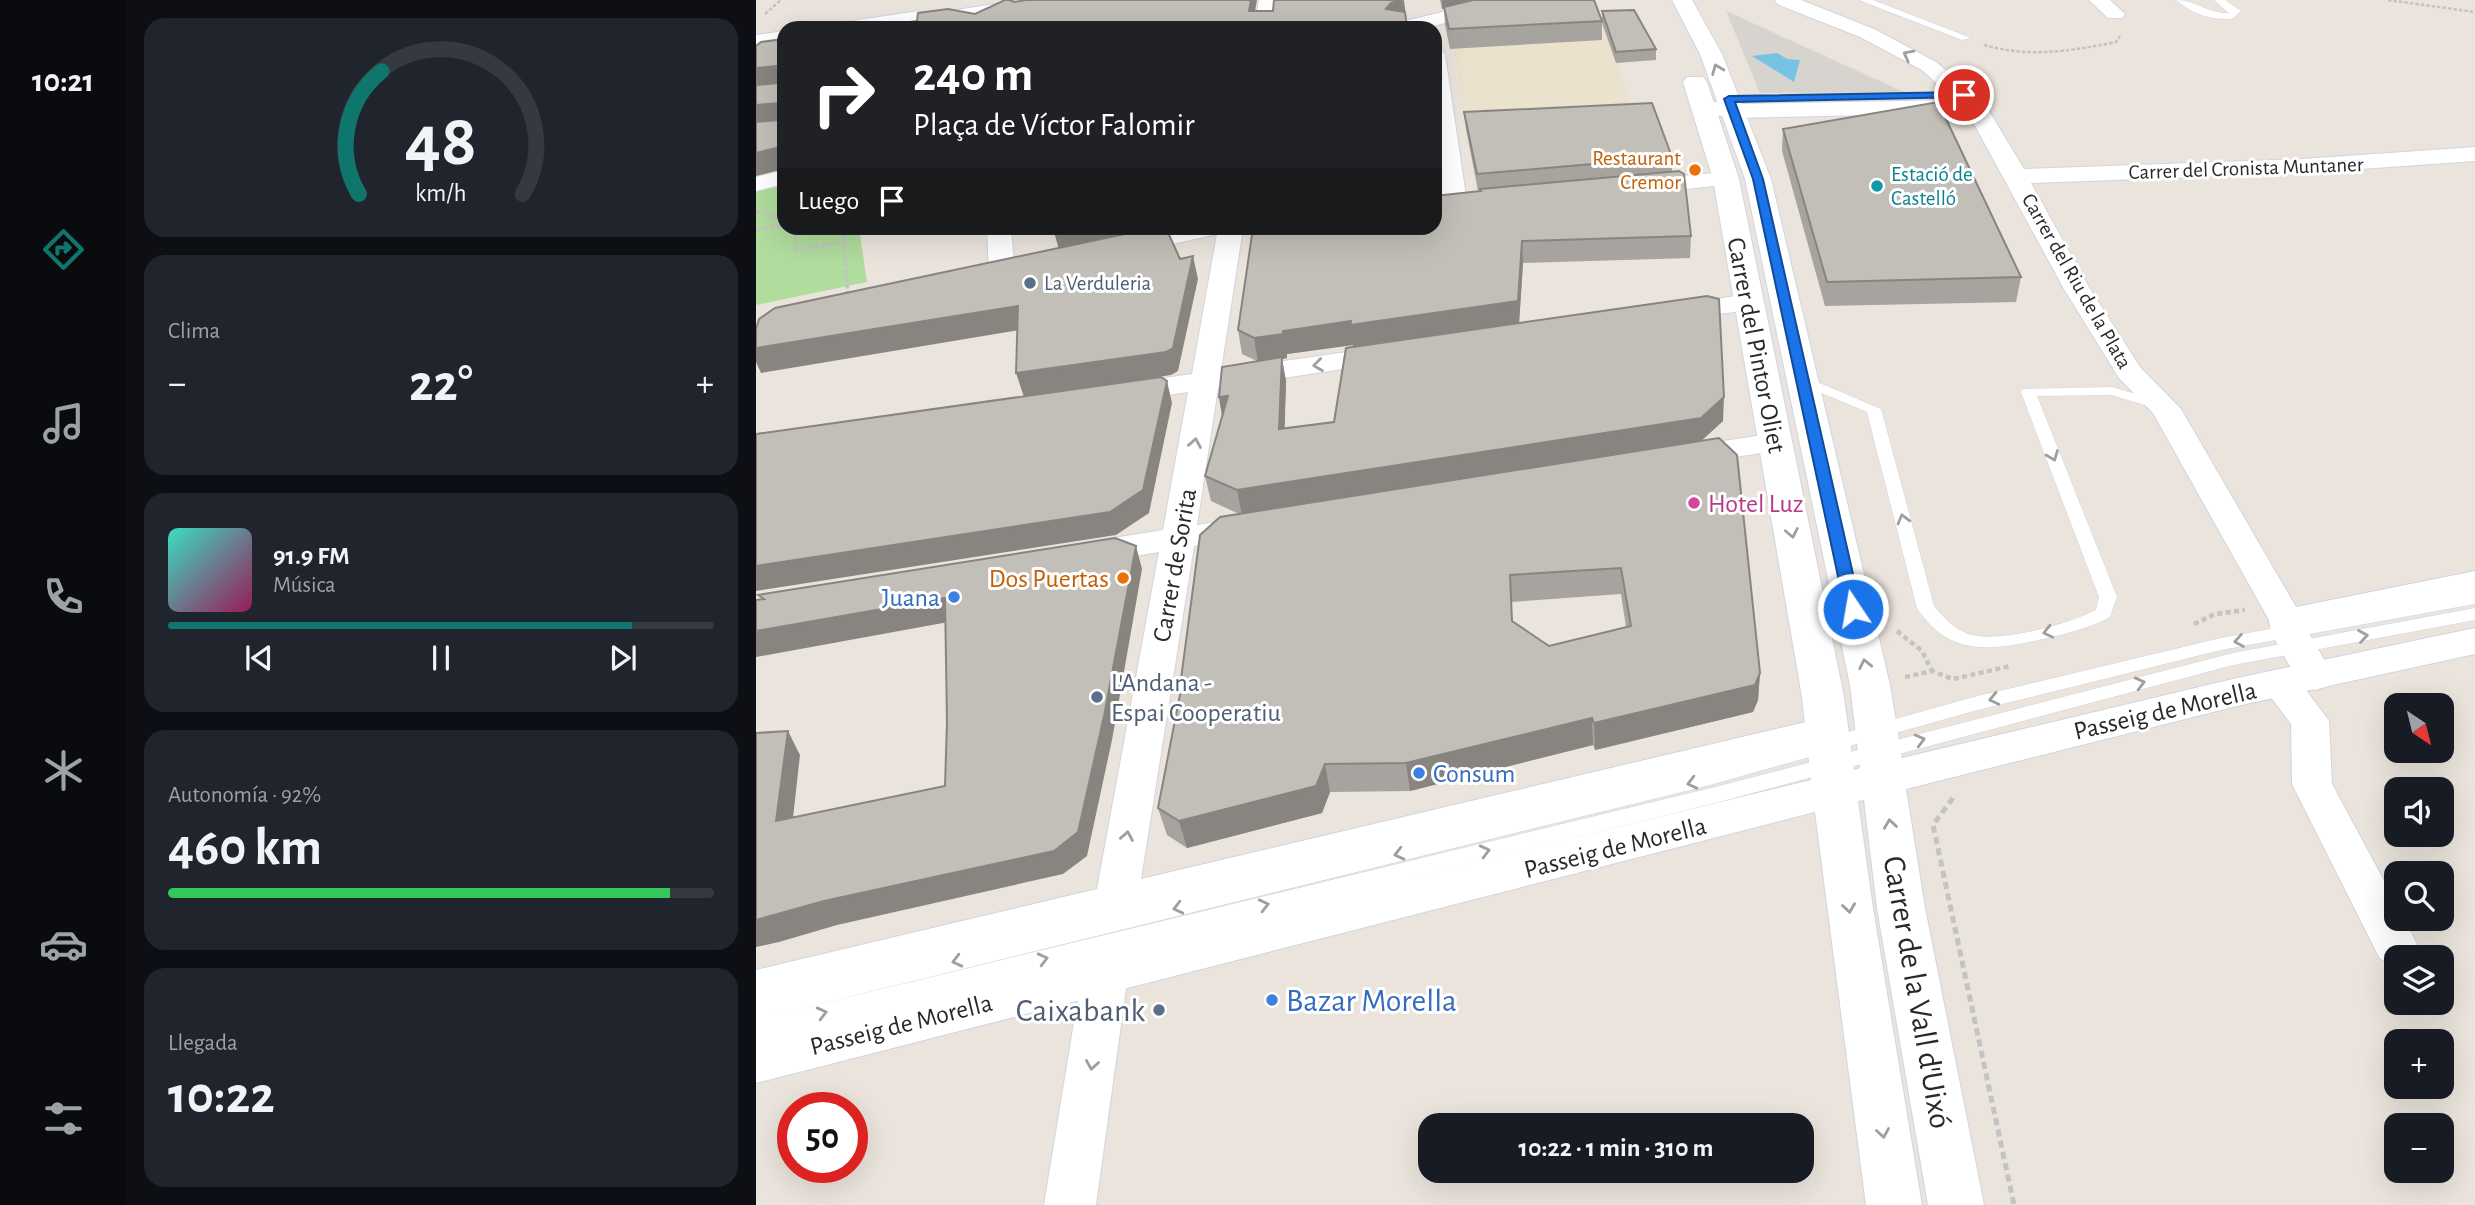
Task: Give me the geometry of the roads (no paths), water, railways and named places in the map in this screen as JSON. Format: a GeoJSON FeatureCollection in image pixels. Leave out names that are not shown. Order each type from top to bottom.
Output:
{"type":"FeatureCollection","features":[{"type":"Feature","properties":{"kind":"main road","name":"Carrer del Pintor Oliet"},"geometry":{"type":"LineString","coordinates":[[1682,0],[1711,54],[1723,106],[1726,179],[1823,697],[1830,758]]}},
{"type":"Feature","properties":{"kind":"main road"},"geometry":{"type":"LineString","coordinates":[[930,21],[1069,1]]}},
{"type":"Feature","properties":{"kind":"main road","name":"Carrer del Pintor Oliet"},"geometry":{"type":"LineString","coordinates":[[1688,65],[1723,106],[1758,179],[1867,672],[1880,753]]}},
{"type":"Feature","properties":{"kind":"main road","name":"Passeig de Morella"},"geometry":{"type":"LineString","coordinates":[[756,1060],[1105,974],[1830,758],[2146,714],[2294,652],[2475,641]]}},
{"type":"Feature","properties":{"kind":"main road","name":"Carrer de la Vall d'Uixó"},"geometry":{"type":"LineString","coordinates":[[1880,753],[1901,908],[1956,1205]]}},
{"type":"Feature","properties":{"kind":"main road","name":"Carrer de la Vall d'Uixó"},"geometry":{"type":"LineString","coordinates":[[1830,758],[1894,1205]]}},
{"type":"Feature","properties":{"kind":"street"},"geometry":{"type":"LineString","coordinates":[[886,21],[990,3],[1026,0]]}},
{"type":"Feature","properties":{"kind":"street"},"geometry":{"type":"LineString","coordinates":[[1265,21],[1268,0]]}},
{"type":"Feature","properties":{"kind":"street"},"geometry":{"type":"LineString","coordinates":[[1442,21],[1516,0]]}},
{"type":"Feature","properties":{"kind":"street","name":"Carrer del Riu de la Plata"},"geometry":{"type":"LineString","coordinates":[[1784,0],[1867,33],[1929,66],[1969,100],[2016,176],[2077,289],[2121,382],[2166,410],[2260,577],[2294,652],[2310,721],[2312,784],[2395,945]]}},
{"type":"Feature","properties":{"kind":"street"},"geometry":{"type":"LineString","coordinates":[[2098,0],[2115,14]]}},
{"type":"Feature","properties":{"kind":"street"},"geometry":{"type":"LineString","coordinates":[[987,21],[1069,1]]}},
{"type":"Feature","properties":{"kind":"street"},"geometry":{"type":"LineString","coordinates":[[756,41],[777,38]]}},
{"type":"Feature","properties":{"kind":"street"},"geometry":{"type":"LineString","coordinates":[[756,55],[777,51]]}},
{"type":"Feature","properties":{"kind":"street"},"geometry":{"type":"LineString","coordinates":[[1723,106],[1969,100]]}},
{"type":"Feature","properties":{"kind":"street"},"geometry":{"type":"LineString","coordinates":[[1442,108],[1445,131],[1445,204],[1482,201]]}},
{"type":"Feature","properties":{"kind":"street","name":"Carrer del Cronista Muntaner"},"geometry":{"type":"LineString","coordinates":[[2016,176],[2347,165],[2475,154]]}},
{"type":"Feature","properties":{"kind":"street"},"geometry":{"type":"LineString","coordinates":[[756,184],[777,179]]}},
{"type":"Feature","properties":{"kind":"street"},"geometry":{"type":"LineString","coordinates":[[1617,189],[1726,179]]}},
{"type":"Feature","properties":{"kind":"street"},"geometry":{"type":"LineString","coordinates":[[998,235],[989,275],[1028,267]]}},
{"type":"Feature","properties":{"kind":"street"},"geometry":{"type":"LineString","coordinates":[[1094,253],[1180,235]]}},
{"type":"Feature","properties":{"kind":"street","name":"Carrer de Sorita"},"geometry":{"type":"LineString","coordinates":[[1116,903],[1230,235]]}},
{"type":"Feature","properties":{"kind":"street"},"geometry":{"type":"LineString","coordinates":[[1641,318],[1750,302]]}},
{"type":"Feature","properties":{"kind":"street"},"geometry":{"type":"LineString","coordinates":[[1097,397],[1410,351]]}},
{"type":"Feature","properties":{"kind":"street"},"geometry":{"type":"LineString","coordinates":[[1654,461],[1775,442]]}},
{"type":"Feature","properties":{"kind":"street"},"geometry":{"type":"LineString","coordinates":[[1056,558],[1274,523]]}},
{"type":"Feature","properties":{"kind":"street","name":"Passeig de Morella"},"geometry":{"type":"LineString","coordinates":[[2294,652],[2395,600],[2475,582]]}},
{"type":"Feature","properties":{"kind":"street","name":"Passeig de Morella"},"geometry":{"type":"LineString","coordinates":[[756,989],[1116,903],[1830,758]]}},
{"type":"Feature","properties":{"kind":"street"},"geometry":{"type":"LineString","coordinates":[[1070,1205],[1105,974]]}},
{"type":"Feature","properties":{"kind":"lane"},"geometry":{"type":"LineString","coordinates":[[1864,0],[1966,38]]}},
{"type":"Feature","properties":{"kind":"lane"},"geometry":{"type":"LineString","coordinates":[[2181,0],[2193,9],[2217,17],[2232,16],[2236,11],[2220,0]]}},
{"type":"Feature","properties":{"kind":"lane"},"geometry":{"type":"LineString","coordinates":[[1803,380],[1874,409],[1926,608],[1940,627],[1964,640],[1994,644],[2086,623],[2104,613],[2108,597],[2028,392],[2121,382]]}},
{"type":"Feature","properties":{"kind":"lane"},"geometry":{"type":"LineString","coordinates":[[2294,652],[2475,598]]}},
{"type":"Feature","properties":{"kind":"lane"},"geometry":{"type":"LineString","coordinates":[[1880,753],[1974,704],[2221,644],[2294,652],[2475,614]]}},
{"type":"Feature","properties":{"kind":"lane"},"geometry":{"type":"LineString","coordinates":[[756,1010],[1706,779],[1830,758]]}},
{"type":"Feature","properties":{"kind":"lane"},"geometry":{"type":"LineString","coordinates":[[756,1030],[1702,798],[1830,758]]}},
{"type":"Feature","properties":{"kind":"water"},"geometry":{"type":"Polygon","coordinates":[[[1777,53],[1787,59],[1800,60],[1794,82],[1752,56],[1777,53]]]}},
{"type":"Feature","properties":{"kind":"place","name":"Restaurant Cremor"},"geometry":{"type":"Point","coordinates":[1695,170]}},
{"type":"Feature","properties":{"kind":"place","name":"Estació de Castelló"},"geometry":{"type":"Point","coordinates":[1877,186]}},
{"type":"Feature","properties":{"kind":"place","name":"La Verduleria"},"geometry":{"type":"Point","coordinates":[1030,283]}},
{"type":"Feature","properties":{"kind":"place","name":"Hotel Luz"},"geometry":{"type":"Point","coordinates":[1694,503]}},
{"type":"Feature","properties":{"kind":"place","name":"Dos Puertas"},"geometry":{"type":"Point","coordinates":[1123,578]}},
{"type":"Feature","properties":{"kind":"place","name":"Juana"},"geometry":{"type":"Point","coordinates":[954,597]}},
{"type":"Feature","properties":{"kind":"place","name":"L'Andana - Espai Cooperatiu"},"geometry":{"type":"Point","coordinates":[1097,697]}},
{"type":"Feature","properties":{"kind":"place","name":"Consum"},"geometry":{"type":"Point","coordinates":[1419,773]}},
{"type":"Feature","properties":{"kind":"place","name":"Bazar Morella"},"geometry":{"type":"Point","coordinates":[1272,1000]}},
{"type":"Feature","properties":{"kind":"place","name":"Caixabank"},"geometry":{"type":"Point","coordinates":[1159,1010]}}]}
